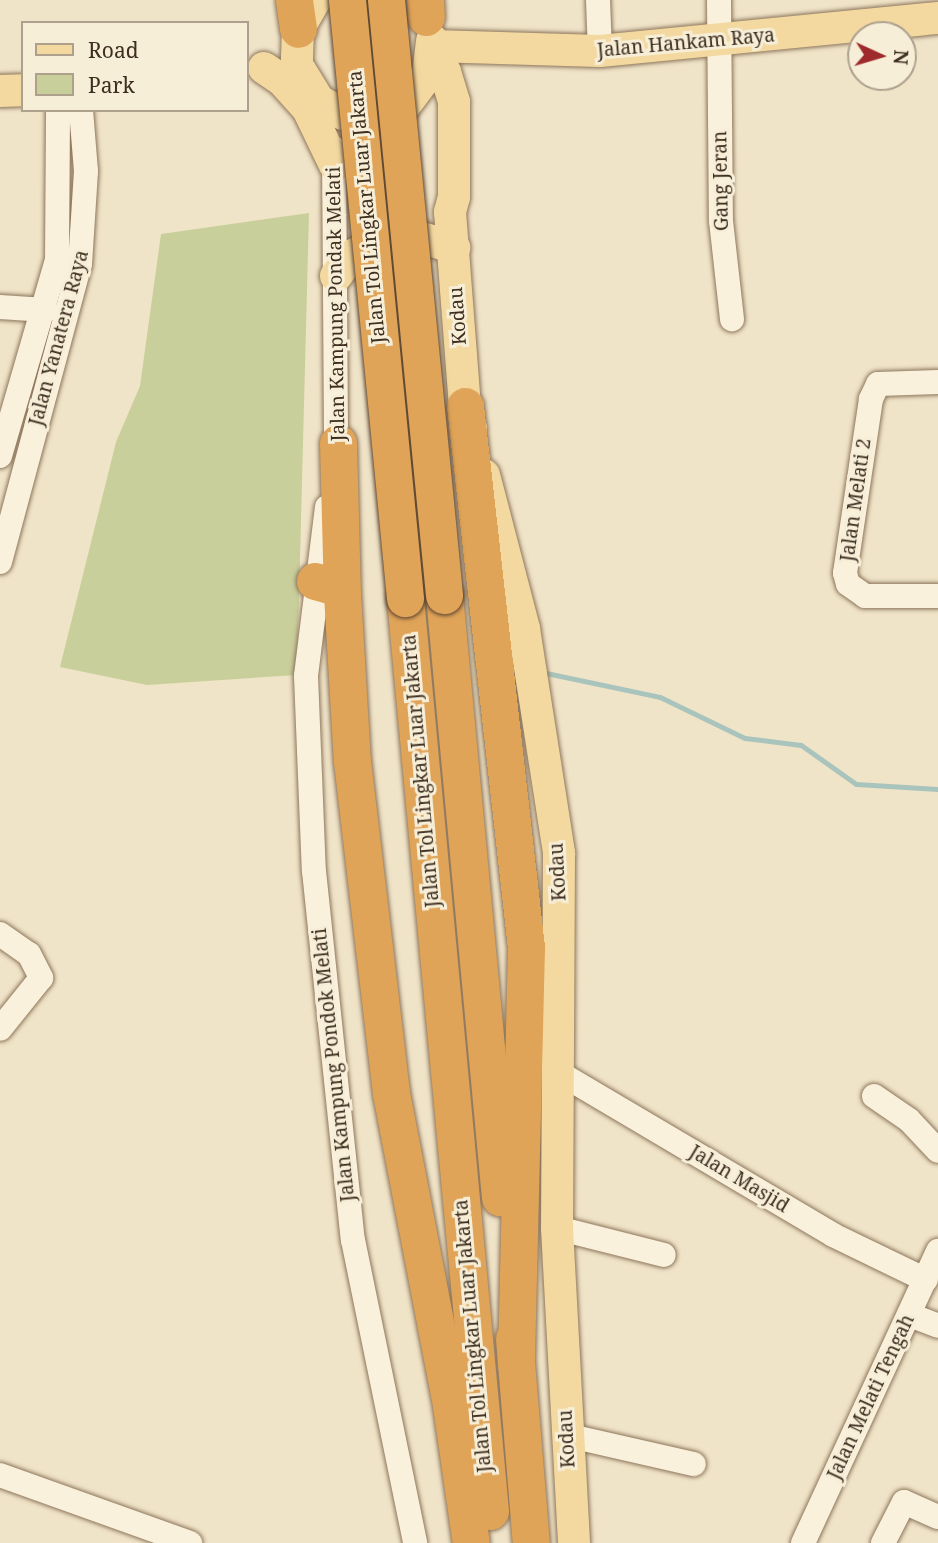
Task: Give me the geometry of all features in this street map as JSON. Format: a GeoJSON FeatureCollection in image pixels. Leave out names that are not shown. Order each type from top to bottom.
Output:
{"type":"FeatureCollection","features":[{"type":"Feature","properties":{"kind":"highway","name":"Jalan Tol Lingkar Luar Jakarta"},"geometry":{"type":"LineString","coordinates":[[347,0],[493,1543]]}},
{"type":"Feature","properties":{"kind":"highway","name":"Jalan Tol Lingkar Luar Jakarta"},"geometry":{"type":"LineString","coordinates":[[386,0],[531,1543]]}},
{"type":"Feature","properties":{"kind":"highway"},"geometry":{"type":"LineString","coordinates":[[465,406],[526,947],[516,1363]]}},
{"type":"Feature","properties":{"kind":"highway"},"geometry":{"type":"LineString","coordinates":[[338,443],[329,587],[391,1093],[451,1405],[471,1543]]}},
{"type":"Feature","properties":{"kind":"main road","name":"Jalan Hankam Raya"},"geometry":{"type":"LineString","coordinates":[[426,25],[600,51],[716,43],[938,18]]}},
{"type":"Feature","properties":{"kind":"main road"},"geometry":{"type":"LineString","coordinates":[[335,173],[307,109],[282,80],[252,65],[300,29],[309,90],[331,109],[356,117],[381,115],[405,104],[419,90],[426,25]]}},
{"type":"Feature","properties":{"kind":"main road","name":"Kodau"},"geometry":{"type":"LineString","coordinates":[[426,25],[451,85],[448,179]]}},
{"type":"Feature","properties":{"kind":"main road"},"geometry":{"type":"LineString","coordinates":[[0,91],[21,90]]}},
{"type":"Feature","properties":{"kind":"main road","name":"Kodau"},"geometry":{"type":"LineString","coordinates":[[419,90],[437,106],[448,179],[465,406],[510,567],[549,772],[561,904],[556,1071],[557,1228],[573,1543]]}},
{"type":"Feature","properties":{"kind":"main road"},"geometry":{"type":"LineString","coordinates":[[336,276],[351,256],[383,240],[419,237],[454,248]]}},
{"type":"Feature","properties":{"kind":"street"},"geometry":{"type":"LineString","coordinates":[[598,0],[600,51]]}},
{"type":"Feature","properties":{"kind":"street"},"geometry":{"type":"LineString","coordinates":[[713,0],[716,43]]}},
{"type":"Feature","properties":{"kind":"street"},"geometry":{"type":"LineString","coordinates":[[716,43],[719,0]]}},
{"type":"Feature","properties":{"kind":"street","name":"Gang Jeran"},"geometry":{"type":"LineString","coordinates":[[716,43],[721,221],[732,320]]}},
{"type":"Feature","properties":{"kind":"street","name":"Jalan Kampung Pondak Melati"},"geometry":{"type":"LineString","coordinates":[[331,109],[336,209],[338,443]]}},
{"type":"Feature","properties":{"kind":"street","name":"Jalan Yanatera Raya"},"geometry":{"type":"LineString","coordinates":[[1,445],[46,310],[57,260],[60,196],[58,112]]}},
{"type":"Feature","properties":{"kind":"street","name":"Jalan Yanatera Raya"},"geometry":{"type":"LineString","coordinates":[[0,562],[80,264],[86,198],[81,112]]}},
{"type":"Feature","properties":{"kind":"street"},"geometry":{"type":"LineString","coordinates":[[60,196],[86,198]]}},
{"type":"Feature","properties":{"kind":"street"},"geometry":{"type":"LineString","coordinates":[[0,307],[46,310]]}},
{"type":"Feature","properties":{"kind":"street","name":"Jalan Melati 2"},"geometry":{"type":"LineString","coordinates":[[938,382],[878,384],[871,399],[845,573],[848,584],[865,596],[938,596]]}},
{"type":"Feature","properties":{"kind":"street"},"geometry":{"type":"LineString","coordinates":[[1,445],[32,441]]}},
{"type":"Feature","properties":{"kind":"street","name":"Jalan Kampung Pondok Melati"},"geometry":{"type":"LineString","coordinates":[[329,587],[306,676],[306,741],[335,1096],[356,1258],[415,1543]]}},
{"type":"Feature","properties":{"kind":"street"},"geometry":{"type":"LineString","coordinates":[[0,934],[29,954],[41,978],[0,1029]]}},
{"type":"Feature","properties":{"kind":"street","name":"Jalan Masjid"},"geometry":{"type":"LineString","coordinates":[[556,1071],[833,1235],[926,1280]]}},
{"type":"Feature","properties":{"kind":"street"},"geometry":{"type":"LineString","coordinates":[[874,1096],[909,1120],[938,1151]]}},
{"type":"Feature","properties":{"kind":"street"},"geometry":{"type":"LineString","coordinates":[[557,1228],[664,1255]]}},
{"type":"Feature","properties":{"kind":"street","name":"Jalan Melati Tengah"},"geometry":{"type":"LineString","coordinates":[[803,1543],[938,1251]]}},
{"type":"Feature","properties":{"kind":"street"},"geometry":{"type":"LineString","coordinates":[[910,1315],[938,1326]]}},
{"type":"Feature","properties":{"kind":"street"},"geometry":{"type":"LineString","coordinates":[[566,1435],[694,1464]]}},
{"type":"Feature","properties":{"kind":"street"},"geometry":{"type":"LineString","coordinates":[[0,1475],[190,1543]]}},
{"type":"Feature","properties":{"kind":"street"},"geometry":{"type":"LineString","coordinates":[[883,1543],[904,1502],[938,1517]]}},
{"type":"Feature","properties":{"kind":"green space"},"geometry":{"type":"Polygon","coordinates":[[[309,213],[297,675],[147,685],[60,667],[116,442],[140,386],[161,234],[309,213]]]}},
{"type":"Feature","properties":{"kind":"waterway"},"geometry":{"type":"LineString","coordinates":[[546,673],[660,697],[745,738],[801,745],[856,784],[938,789]]}}]}
